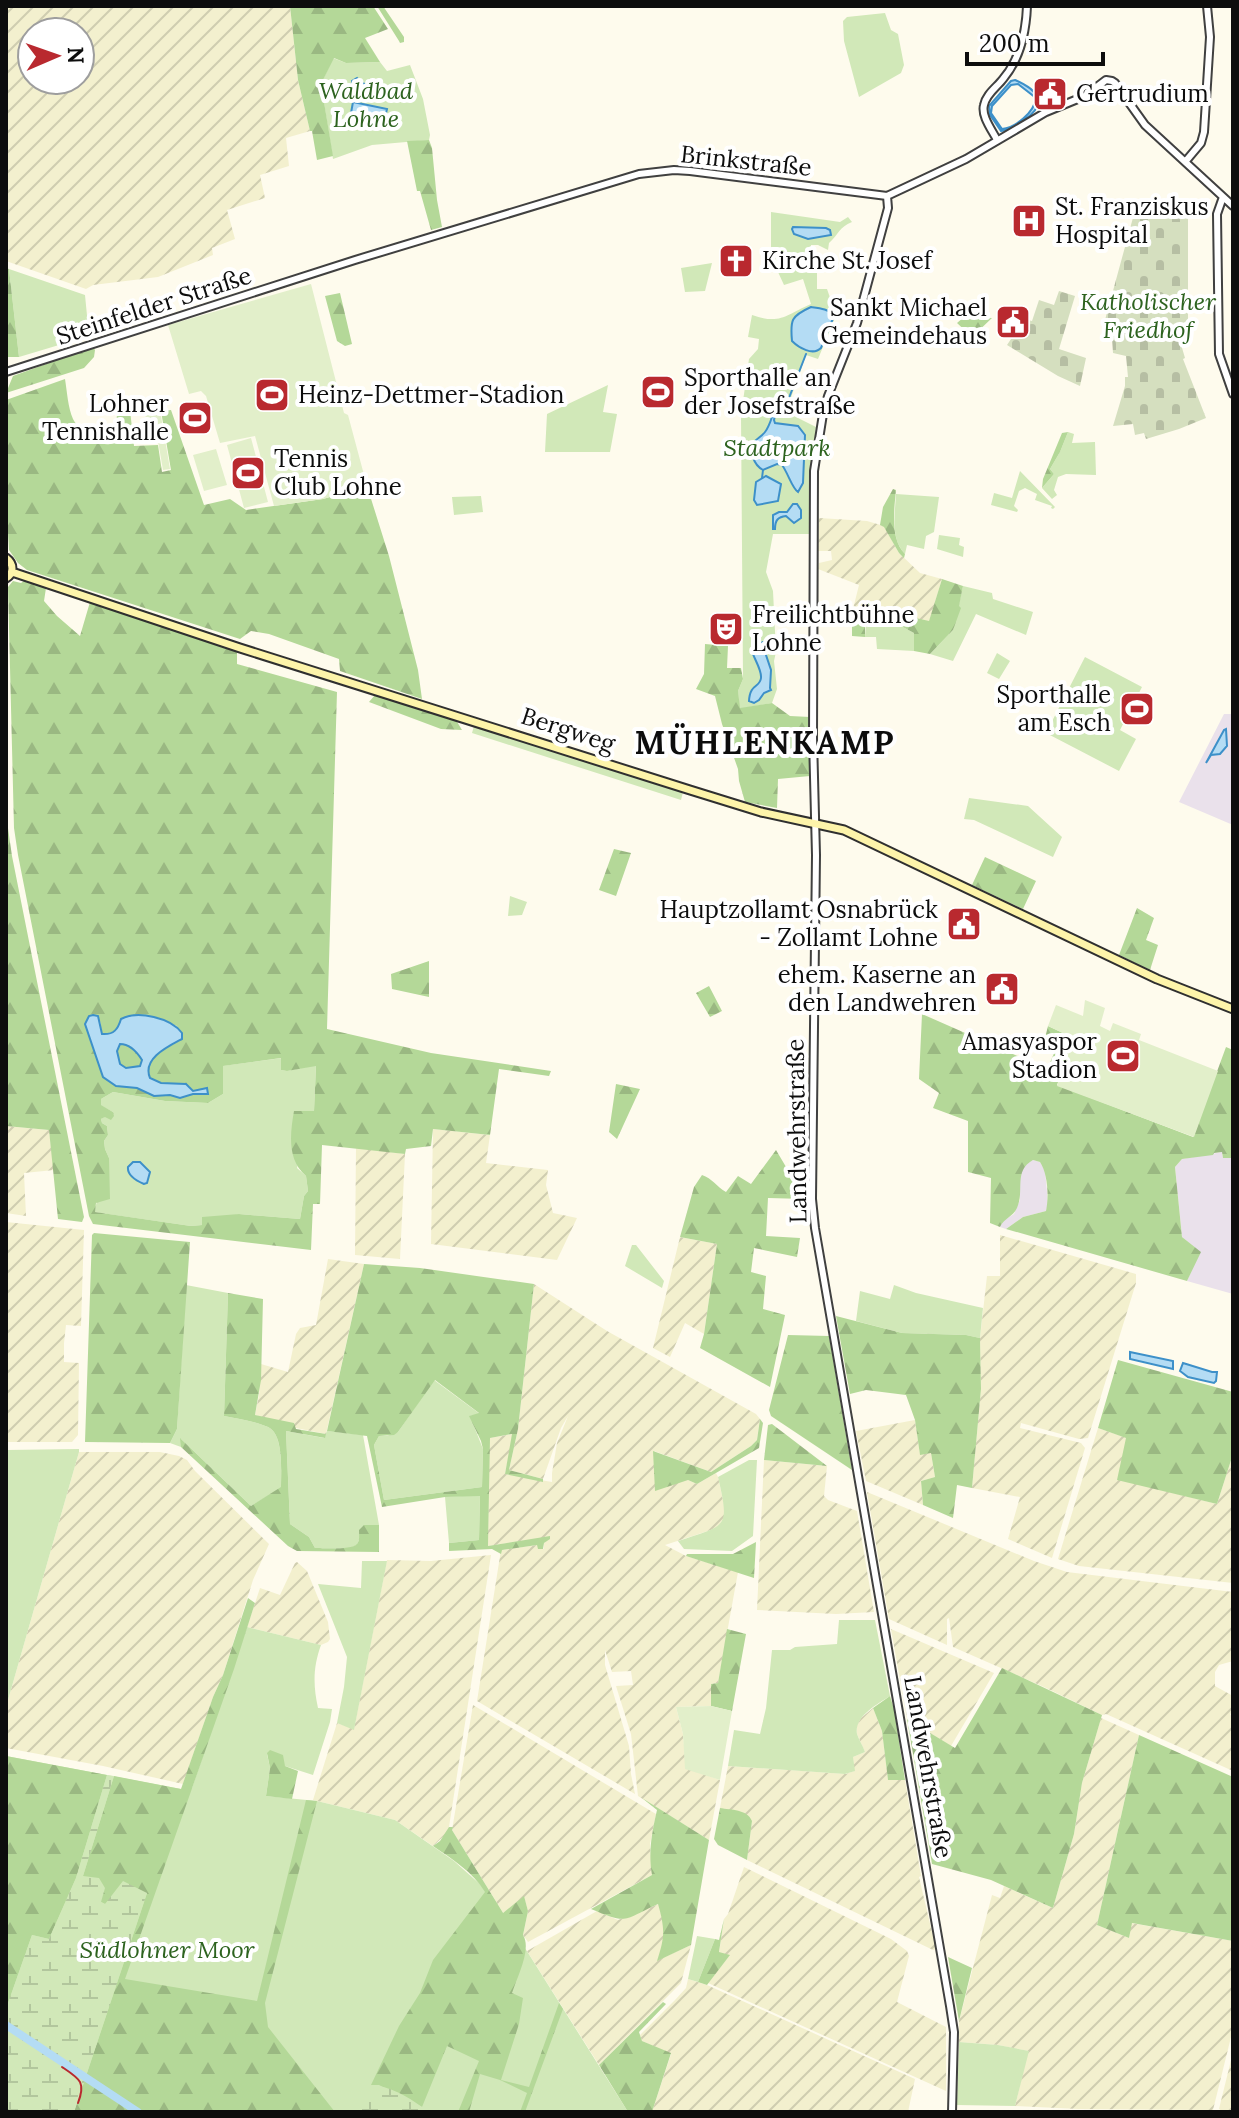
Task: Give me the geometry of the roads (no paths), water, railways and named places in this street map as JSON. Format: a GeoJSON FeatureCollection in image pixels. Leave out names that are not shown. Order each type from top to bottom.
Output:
{"type":"FeatureCollection","features":[{"type":"Feature","properties":{"kind":"main road","name":"Bergweg"},"geometry":{"type":"LineString","coordinates":[[6,558],[11,564],[9,575],[761,812],[844,830],[1157,979],[1233,1009]]}},
{"type":"Feature","properties":{"kind":"street"},"geometry":{"type":"LineString","coordinates":[[997,140],[984,114],[984,105],[1017,57],[1023,40],[1027,6]]}},
{"type":"Feature","properties":{"kind":"street"},"geometry":{"type":"LineString","coordinates":[[1185,162],[1201,143],[1204,132],[1210,37],[1207,6]]}},
{"type":"Feature","properties":{"kind":"street"},"geometry":{"type":"LineString","coordinates":[[887,196],[966,159],[1046,112],[1085,96],[1106,80],[1112,81],[1145,125],[1233,206]]}},
{"type":"Feature","properties":{"kind":"street","name":"Brinkstraße"},"geometry":{"type":"LineString","coordinates":[[312,274],[656,171],[690,171],[887,196]]}},
{"type":"Feature","properties":{"kind":"street","name":"Landwehrstraße"},"geometry":{"type":"LineString","coordinates":[[887,196],[888,208],[859,317],[823,414],[814,471],[813,1211],[949,1994],[954,2032],[952,2112]]}},
{"type":"Feature","properties":{"kind":"street"},"geometry":{"type":"LineString","coordinates":[[1223,197],[1217,214],[1218,339],[1221,362],[1233,394]]}},
{"type":"Feature","properties":{"kind":"street","name":"Steinfelder Straße"},"geometry":{"type":"LineString","coordinates":[[6,372],[312,274]]}},
{"type":"Feature","properties":{"kind":"water"},"geometry":{"type":"Polygon","coordinates":[[[357,78],[373,87],[376,93],[373,98],[349,98],[349,93],[354,89],[352,81],[357,78]]]}},
{"type":"Feature","properties":{"kind":"water"},"geometry":{"type":"Polygon","coordinates":[[[1011,81],[1030,88],[1038,97],[1038,103],[1032,114],[1010,129],[1001,131],[990,115],[989,106],[1011,81]],[[1018,84],[1011,85],[992,106],[991,113],[1002,129],[1007,128],[1028,114],[1036,98],[1018,84]]]}},
{"type":"Feature","properties":{"kind":"water"},"geometry":{"type":"Polygon","coordinates":[[[353,102],[387,109],[384,121],[351,113],[353,102]]]}},
{"type":"Feature","properties":{"kind":"water"},"geometry":{"type":"Polygon","coordinates":[[[793,227],[826,228],[831,235],[808,239],[794,234],[793,227]]]}},
{"type":"Feature","properties":{"kind":"water"},"geometry":{"type":"Polygon","coordinates":[[[811,307],[827,310],[834,316],[821,348],[814,351],[795,344],[791,334],[793,320],[811,307]]]}},
{"type":"Feature","properties":{"kind":"water"},"geometry":{"type":"Polygon","coordinates":[[[773,414],[775,423],[798,426],[805,435],[803,483],[798,492],[782,465],[763,470],[753,457],[753,445],[763,435],[773,414]]]}},
{"type":"Feature","properties":{"kind":"water"},"geometry":{"type":"Polygon","coordinates":[[[766,476],[781,484],[778,501],[757,505],[754,500],[756,482],[766,476]]]}},
{"type":"Feature","properties":{"kind":"water"},"geometry":{"type":"Polygon","coordinates":[[[793,504],[801,510],[801,518],[794,523],[786,516],[781,517],[773,529],[773,515],[787,512],[793,504]]]}},
{"type":"Feature","properties":{"kind":"water"},"geometry":{"type":"Polygon","coordinates":[[[766,643],[771,670],[771,690],[754,703],[749,701],[750,695],[761,675],[752,651],[766,643]]]}},
{"type":"Feature","properties":{"kind":"water"},"geometry":{"type":"Polygon","coordinates":[[[1224,730],[1227,746],[1220,754],[1211,755],[1206,763],[1224,730]]]}},
{"type":"Feature","properties":{"kind":"water"},"geometry":{"type":"Polygon","coordinates":[[[89,1016],[98,1016],[102,1034],[112,1032],[121,1019],[128,1016],[145,1016],[170,1023],[182,1033],[182,1039],[153,1059],[148,1071],[150,1078],[161,1083],[186,1084],[193,1091],[207,1088],[208,1094],[180,1098],[154,1096],[137,1088],[116,1086],[103,1077],[85,1024],[89,1016]],[[120,1044],[117,1051],[120,1064],[126,1068],[140,1066],[142,1060],[138,1054],[120,1044]]]}},
{"type":"Feature","properties":{"kind":"water"},"geometry":{"type":"Polygon","coordinates":[[[133,1162],[140,1162],[150,1172],[147,1183],[138,1181],[129,1173],[128,1167],[133,1162]]]}},
{"type":"Feature","properties":{"kind":"water"},"geometry":{"type":"Polygon","coordinates":[[[1130,1352],[1173,1361],[1173,1369],[1130,1359],[1130,1352]]]}},
{"type":"Feature","properties":{"kind":"water"},"geometry":{"type":"Polygon","coordinates":[[[1183,1363],[1217,1372],[1216,1381],[1188,1377],[1180,1371],[1183,1363]]]}},
{"type":"Feature","properties":{"kind":"waterway"},"geometry":{"type":"LineString","coordinates":[[350,84],[349,87],[346,89],[347,85],[348,86],[354,88]]}},
{"type":"Feature","properties":{"kind":"waterway"},"geometry":{"type":"LineString","coordinates":[[774,415],[787,403],[806,354]]}},
{"type":"Feature","properties":{"kind":"waterway"},"geometry":{"type":"LineString","coordinates":[[762,478],[763,470]]}},
{"type":"Feature","properties":{"kind":"waterway"},"geometry":{"type":"LineString","coordinates":[[6,2025],[138,2112]]}},
{"type":"Feature","properties":{"kind":"railway"},"geometry":{"type":"LineString","coordinates":[[62,2067],[80,2082],[78,2103]]}},
{"type":"Feature","properties":{"kind":"place","name":"Gertrudium"},"geometry":{"type":"Point","coordinates":[1050,94]}},
{"type":"Feature","properties":{"kind":"place","name":"St. Franziskus Hospital"},"geometry":{"type":"Point","coordinates":[1029,221]}},
{"type":"Feature","properties":{"kind":"place","name":"Kirche St. Josef"},"geometry":{"type":"Point","coordinates":[736,261]}},
{"type":"Feature","properties":{"kind":"place","name":"Sankt Michael Gemeindehaus"},"geometry":{"type":"Point","coordinates":[1013,322]}},
{"type":"Feature","properties":{"kind":"place","name":"Sporthalle an der Josefstraße"},"geometry":{"type":"Point","coordinates":[658,392]}},
{"type":"Feature","properties":{"kind":"place","name":"Heinz-Dettmer-Stadion"},"geometry":{"type":"Point","coordinates":[272,395]}},
{"type":"Feature","properties":{"kind":"place","name":"Lohner Tennishalle"},"geometry":{"type":"Point","coordinates":[195,418]}},
{"type":"Feature","properties":{"kind":"place","name":"Tennis Club Lohne"},"geometry":{"type":"Point","coordinates":[248,473]}},
{"type":"Feature","properties":{"kind":"place","name":"Freilichtbühne Lohne"},"geometry":{"type":"Point","coordinates":[726,629]}},
{"type":"Feature","properties":{"kind":"place","name":"Sporthalle am Esch"},"geometry":{"type":"Point","coordinates":[1137,709]}},
{"type":"Feature","properties":{"kind":"place","name":"Hauptzollamt Osnabrück - Zollamt Lohne"},"geometry":{"type":"Point","coordinates":[964,924]}},
{"type":"Feature","properties":{"kind":"place","name":"ehem. Kaserne an den Landwehren"},"geometry":{"type":"Point","coordinates":[1002,989]}},
{"type":"Feature","properties":{"kind":"place","name":"Amasyaspor Stadion"},"geometry":{"type":"Point","coordinates":[1123,1056]}},
{"type":"Feature","properties":{"kind":"district","name":"MÜHLENKAMP"},"geometry":{"type":"Point","coordinates":[765,743]}},
{"type":"Feature","properties":{"kind":"park label","name":"Waldbad Lohne"},"geometry":{"type":"Point","coordinates":[366,105]}},
{"type":"Feature","properties":{"kind":"park label","name":"Katholischer Friedhof"},"geometry":{"type":"Point","coordinates":[1148,316]}},
{"type":"Feature","properties":{"kind":"park label","name":"Stadtpark"},"geometry":{"type":"Point","coordinates":[777,448]}},
{"type":"Feature","properties":{"kind":"park label","name":"Südlohner Moor"},"geometry":{"type":"Point","coordinates":[167,1950]}}]}
